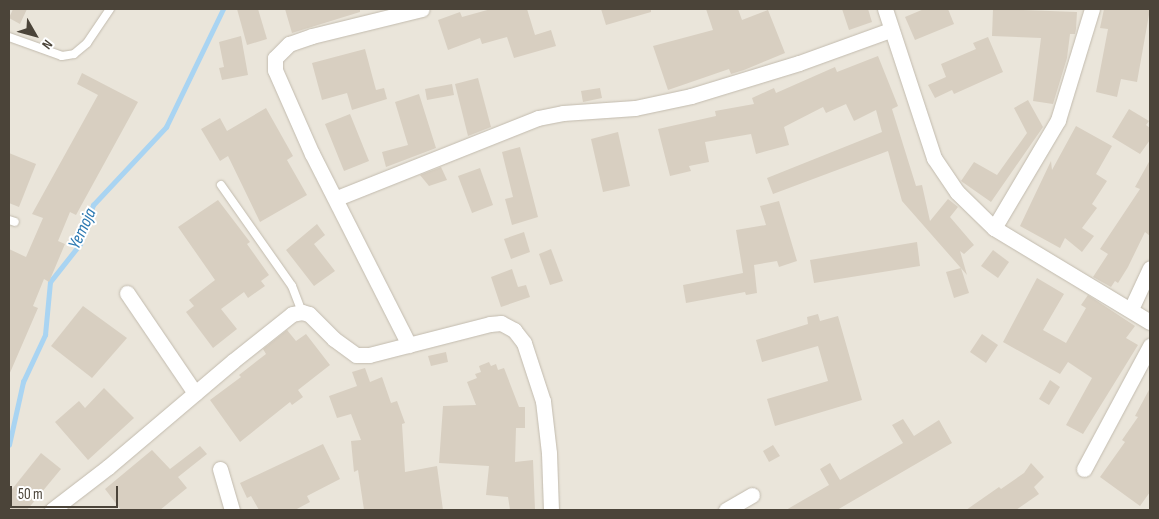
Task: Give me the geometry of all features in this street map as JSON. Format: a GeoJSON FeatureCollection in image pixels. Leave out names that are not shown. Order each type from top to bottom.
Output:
{"type":"FeatureCollection","features":[{"type":"Feature","properties":{"kind":"street"},"geometry":{"type":"LineString","coordinates":[[409,345],[312,154],[275,70],[275,58],[289,44],[312,36],[422,9]]}},
{"type":"Feature","properties":{"kind":"street"},"geometry":{"type":"LineString","coordinates":[[885,9],[890,30],[934,158],[957,192],[994,228],[1046,262],[1131,309],[1150,322]]}},
{"type":"Feature","properties":{"kind":"street"},"geometry":{"type":"LineString","coordinates":[[994,228],[1058,120],[1092,9]]}},
{"type":"Feature","properties":{"kind":"street"},"geometry":{"type":"LineString","coordinates":[[336,198],[538,118],[563,113],[635,108],[691,96],[800,63],[890,30]]}},
{"type":"Feature","properties":{"kind":"street"},"geometry":{"type":"LineString","coordinates":[[1131,309],[1150,268]]}},
{"type":"Feature","properties":{"kind":"street"},"geometry":{"type":"LineString","coordinates":[[127,293],[195,393]]}},
{"type":"Feature","properties":{"kind":"street"},"geometry":{"type":"LineString","coordinates":[[52,510],[108,467],[292,314],[302,312],[309,314],[334,339],[356,355],[409,345],[490,324],[501,323],[514,330],[524,343],[543,401],[549,453],[551,510]]}},
{"type":"Feature","properties":{"kind":"street"},"geometry":{"type":"LineString","coordinates":[[1084,469],[1150,346]]}},
{"type":"Feature","properties":{"kind":"street"},"geometry":{"type":"LineString","coordinates":[[220,469],[232,510]]}},
{"type":"Feature","properties":{"kind":"street"},"geometry":{"type":"LineString","coordinates":[[726,510],[752,495]]}},
{"type":"Feature","properties":{"kind":"lane"},"geometry":{"type":"LineString","coordinates":[[9,37],[62,56],[74,54],[87,43],[110,9]]}},
{"type":"Feature","properties":{"kind":"lane"},"geometry":{"type":"LineString","coordinates":[[221,185],[292,286],[302,312]]}},
{"type":"Feature","properties":{"kind":"shaded area"},"geometry":{"type":"Polygon","coordinates":[[[9,9],[1150,9],[1150,510],[9,510],[9,9]]]}},
{"type":"Feature","properties":{"kind":"building"},"geometry":{"type":"Polygon","coordinates":[[[13,9],[27,9],[20,24],[9,18],[13,9]]]}},
{"type":"Feature","properties":{"kind":"building"},"geometry":{"type":"Polygon","coordinates":[[[237,9],[258,9],[267,39],[247,45],[237,9]]]}},
{"type":"Feature","properties":{"kind":"building"},"geometry":{"type":"Polygon","coordinates":[[[285,9],[360,9],[360,12],[292,33],[285,9]]]}},
{"type":"Feature","properties":{"kind":"building"},"geometry":{"type":"Polygon","coordinates":[[[491,9],[527,9],[535,35],[551,30],[556,46],[514,58],[507,37],[482,44],[480,38],[448,50],[438,20],[460,12],[462,17],[491,9]]]}},
{"type":"Feature","properties":{"kind":"building"},"geometry":{"type":"Polygon","coordinates":[[[601,9],[651,9],[651,12],[606,25],[601,9]]]}},
{"type":"Feature","properties":{"kind":"building"},"geometry":{"type":"Polygon","coordinates":[[[706,9],[738,9],[742,20],[768,10],[785,53],[744,70],[731,74],[729,69],[668,90],[653,46],[713,30],[706,9]]]}},
{"type":"Feature","properties":{"kind":"building"},"geometry":{"type":"Polygon","coordinates":[[[842,9],[868,9],[872,22],[849,30],[842,9]]]}},
{"type":"Feature","properties":{"kind":"building"},"geometry":{"type":"Polygon","coordinates":[[[924,9],[948,9],[954,24],[915,40],[905,17],[924,9]]]}},
{"type":"Feature","properties":{"kind":"building"},"geometry":{"type":"Polygon","coordinates":[[[993,9],[1077,12],[1075,34],[1070,34],[1067,58],[1053,104],[1033,101],[1041,38],[992,36],[993,9]]]}},
{"type":"Feature","properties":{"kind":"building"},"geometry":{"type":"Polygon","coordinates":[[[1104,9],[1150,9],[1137,82],[1121,79],[1117,97],[1096,92],[1108,29],[1100,28],[1104,9]]]}},
{"type":"Feature","properties":{"kind":"building"},"geometry":{"type":"Polygon","coordinates":[[[241,36],[248,75],[222,80],[219,68],[224,67],[219,42],[241,36]]]}},
{"type":"Feature","properties":{"kind":"building"},"geometry":{"type":"Polygon","coordinates":[[[988,37],[1003,72],[954,94],[952,90],[935,98],[928,85],[946,77],[941,64],[976,49],[973,43],[988,37]]]}},
{"type":"Feature","properties":{"kind":"building"},"geometry":{"type":"Polygon","coordinates":[[[365,49],[376,90],[384,88],[387,99],[352,110],[347,93],[322,100],[312,63],[365,49]]]}},
{"type":"Feature","properties":{"kind":"building"},"geometry":{"type":"Polygon","coordinates":[[[878,56],[898,106],[892,109],[916,186],[922,185],[930,221],[948,199],[958,207],[950,217],[974,245],[964,254],[960,251],[967,275],[902,201],[888,151],[773,194],[767,178],[882,132],[876,110],[854,121],[846,104],[826,113],[823,107],[784,127],[789,145],[756,154],[751,134],[705,142],[709,162],[689,166],[691,171],[670,176],[658,129],[716,116],[715,111],[754,104],[752,98],[774,88],[776,93],[835,67],[837,72],[878,56]]]}},
{"type":"Feature","properties":{"kind":"building"},"geometry":{"type":"Polygon","coordinates":[[[82,73],[138,102],[76,215],[70,212],[58,241],[65,244],[49,282],[44,279],[33,306],[38,308],[9,375],[9,249],[26,257],[43,218],[32,214],[98,95],[77,84],[82,73]]]}},
{"type":"Feature","properties":{"kind":"building"},"geometry":{"type":"Polygon","coordinates":[[[478,78],[491,127],[468,136],[455,84],[478,78]]]}},
{"type":"Feature","properties":{"kind":"building"},"geometry":{"type":"Polygon","coordinates":[[[452,84],[454,95],[427,100],[425,89],[452,84]]]}},
{"type":"Feature","properties":{"kind":"building"},"geometry":{"type":"Polygon","coordinates":[[[600,88],[602,98],[583,102],[581,91],[600,88]]]}},
{"type":"Feature","properties":{"kind":"building"},"geometry":{"type":"Polygon","coordinates":[[[419,94],[436,148],[386,167],[382,152],[408,145],[395,102],[419,94]]]}},
{"type":"Feature","properties":{"kind":"building"},"geometry":{"type":"Polygon","coordinates":[[[1028,100],[1043,127],[991,202],[961,181],[974,162],[997,175],[1027,133],[1014,108],[1028,100]]]}},
{"type":"Feature","properties":{"kind":"building"},"geometry":{"type":"Polygon","coordinates":[[[266,108],[293,156],[287,160],[307,195],[260,222],[228,156],[220,161],[201,129],[220,118],[227,131],[266,108]]]}},
{"type":"Feature","properties":{"kind":"building"},"geometry":{"type":"Polygon","coordinates":[[[1129,109],[1149,121],[1146,125],[1150,128],[1150,140],[1140,154],[1112,137],[1129,109]]]}},
{"type":"Feature","properties":{"kind":"building"},"geometry":{"type":"Polygon","coordinates":[[[350,114],[369,161],[344,171],[325,124],[350,114]]]}},
{"type":"Feature","properties":{"kind":"building"},"geometry":{"type":"Polygon","coordinates":[[[1076,126],[1112,146],[1096,174],[1107,181],[1092,204],[1097,208],[1082,228],[1094,236],[1082,252],[1065,238],[1060,248],[1020,226],[1051,161],[1052,170],[1076,126]]]}},
{"type":"Feature","properties":{"kind":"building"},"geometry":{"type":"Polygon","coordinates":[[[618,132],[630,186],[603,192],[591,139],[618,132]]]}},
{"type":"Feature","properties":{"kind":"building"},"geometry":{"type":"Polygon","coordinates":[[[520,147],[538,217],[512,225],[505,199],[513,197],[502,152],[520,147]]]}},
{"type":"Feature","properties":{"kind":"building"},"geometry":{"type":"Polygon","coordinates":[[[9,153],[36,164],[19,207],[9,203],[9,153]]]}},
{"type":"Feature","properties":{"kind":"building"},"geometry":{"type":"Polygon","coordinates":[[[1150,160],[1150,236],[1145,232],[1128,267],[1118,283],[1115,281],[1111,287],[1093,277],[1108,254],[1100,249],[1140,189],[1135,187],[1150,160]]]}},
{"type":"Feature","properties":{"kind":"building"},"geometry":{"type":"Polygon","coordinates":[[[441,167],[447,180],[429,186],[420,175],[441,167]]]}},
{"type":"Feature","properties":{"kind":"building"},"geometry":{"type":"Polygon","coordinates":[[[480,168],[493,205],[472,213],[458,176],[480,168]]]}},
{"type":"Feature","properties":{"kind":"building"},"geometry":{"type":"Polygon","coordinates":[[[218,200],[250,242],[247,244],[269,275],[261,281],[265,286],[248,298],[244,292],[221,309],[237,329],[213,348],[186,312],[194,306],[189,300],[215,280],[178,227],[218,200]]]}},
{"type":"Feature","properties":{"kind":"building"},"geometry":{"type":"Polygon","coordinates":[[[779,201],[797,261],[779,267],[777,261],[754,265],[757,293],[746,295],[745,292],[686,303],[683,285],[743,273],[736,230],[766,225],[760,206],[779,201]]]}},
{"type":"Feature","properties":{"kind":"building"},"geometry":{"type":"Polygon","coordinates":[[[317,224],[325,235],[314,244],[335,271],[314,286],[286,250],[317,224]]]}},
{"type":"Feature","properties":{"kind":"building"},"geometry":{"type":"Polygon","coordinates":[[[524,232],[530,252],[511,259],[504,239],[524,232]]]}},
{"type":"Feature","properties":{"kind":"building"},"geometry":{"type":"Polygon","coordinates":[[[917,242],[920,266],[814,283],[810,260],[917,242]]]}},
{"type":"Feature","properties":{"kind":"building"},"geometry":{"type":"Polygon","coordinates":[[[551,249],[563,281],[550,285],[539,254],[551,249]]]}},
{"type":"Feature","properties":{"kind":"building"},"geometry":{"type":"Polygon","coordinates":[[[993,250],[1009,262],[998,278],[981,266],[993,250]]]}},
{"type":"Feature","properties":{"kind":"building"},"geometry":{"type":"Polygon","coordinates":[[[961,268],[969,293],[954,298],[946,272],[961,268]]]}},
{"type":"Feature","properties":{"kind":"building"},"geometry":{"type":"Polygon","coordinates":[[[512,269],[518,287],[526,285],[530,297],[501,307],[491,277],[512,269]]]}},
{"type":"Feature","properties":{"kind":"building"},"geometry":{"type":"Polygon","coordinates":[[[1037,278],[1064,294],[1043,330],[1066,343],[1086,308],[1081,305],[1088,295],[1135,326],[1126,338],[1138,345],[1083,434],[1066,425],[1092,378],[1068,362],[1060,374],[1003,342],[1037,278]]]}},
{"type":"Feature","properties":{"kind":"building"},"geometry":{"type":"Polygon","coordinates":[[[83,306],[127,338],[92,378],[51,346],[83,306]]]}},
{"type":"Feature","properties":{"kind":"building"},"geometry":{"type":"Polygon","coordinates":[[[818,314],[820,321],[838,316],[862,400],[775,426],[767,399],[828,381],[818,346],[762,362],[756,340],[808,324],[807,317],[818,314]]]}},
{"type":"Feature","properties":{"kind":"building"},"geometry":{"type":"Polygon","coordinates":[[[287,330],[296,341],[306,334],[330,365],[298,390],[303,397],[292,405],[290,402],[240,442],[210,400],[241,377],[239,375],[266,354],[263,349],[287,330]]]}},
{"type":"Feature","properties":{"kind":"building"},"geometry":{"type":"Polygon","coordinates":[[[982,334],[998,345],[986,363],[970,352],[982,334]]]}},
{"type":"Feature","properties":{"kind":"building"},"geometry":{"type":"Polygon","coordinates":[[[446,352],[448,362],[431,366],[428,356],[446,352]]]}},
{"type":"Feature","properties":{"kind":"building"},"geometry":{"type":"Polygon","coordinates":[[[489,362],[491,366],[496,364],[498,370],[504,368],[519,407],[525,407],[525,428],[516,428],[515,462],[533,460],[535,510],[510,510],[508,497],[486,495],[489,466],[439,463],[443,406],[476,405],[467,382],[477,378],[475,374],[481,372],[479,366],[489,362]]]}},
{"type":"Feature","properties":{"kind":"building"},"geometry":{"type":"Polygon","coordinates":[[[365,368],[370,382],[382,377],[391,403],[397,401],[405,423],[402,424],[405,472],[437,466],[443,510],[364,510],[358,470],[354,472],[351,441],[361,440],[351,414],[337,418],[329,396],[357,386],[352,372],[365,368]]]}},
{"type":"Feature","properties":{"kind":"building"},"geometry":{"type":"Polygon","coordinates":[[[1050,380],[1060,387],[1049,405],[1039,399],[1050,380]]]}},
{"type":"Feature","properties":{"kind":"building"},"geometry":{"type":"Polygon","coordinates":[[[104,388],[134,418],[88,460],[55,422],[79,401],[85,408],[104,388]]]}},
{"type":"Feature","properties":{"kind":"building"},"geometry":{"type":"Polygon","coordinates":[[[1150,388],[1150,492],[1140,506],[1100,477],[1125,442],[1122,440],[1138,417],[1135,416],[1150,388]]]}},
{"type":"Feature","properties":{"kind":"building"},"geometry":{"type":"Polygon","coordinates":[[[903,419],[914,436],[939,420],[952,443],[837,510],[786,510],[829,485],[820,469],[830,463],[840,480],[903,443],[892,425],[903,419]]]}},
{"type":"Feature","properties":{"kind":"building"},"geometry":{"type":"Polygon","coordinates":[[[323,444],[340,479],[307,496],[310,502],[295,510],[259,510],[251,496],[247,498],[240,483],[323,444]]]}},
{"type":"Feature","properties":{"kind":"building"},"geometry":{"type":"Polygon","coordinates":[[[773,445],[780,456],[769,462],[763,451],[773,445]]]}},
{"type":"Feature","properties":{"kind":"building"},"geometry":{"type":"Polygon","coordinates":[[[200,446],[207,454],[178,477],[187,488],[160,510],[121,510],[105,489],[152,450],[170,469],[200,446]]]}},
{"type":"Feature","properties":{"kind":"building"},"geometry":{"type":"Polygon","coordinates":[[[41,453],[61,469],[27,510],[9,510],[9,493],[41,453]]]}},
{"type":"Feature","properties":{"kind":"building"},"geometry":{"type":"Polygon","coordinates":[[[1031,463],[1044,477],[1034,487],[1039,494],[1016,510],[966,510],[999,487],[1001,489],[1024,473],[1031,463]]]}},
{"type":"Feature","properties":{"kind":"waterway","name":"Yemoja"},"geometry":{"type":"LineString","coordinates":[[9,445],[23,382],[45,335],[50,282],[80,244],[93,205],[166,127],[223,9]]}}]}
